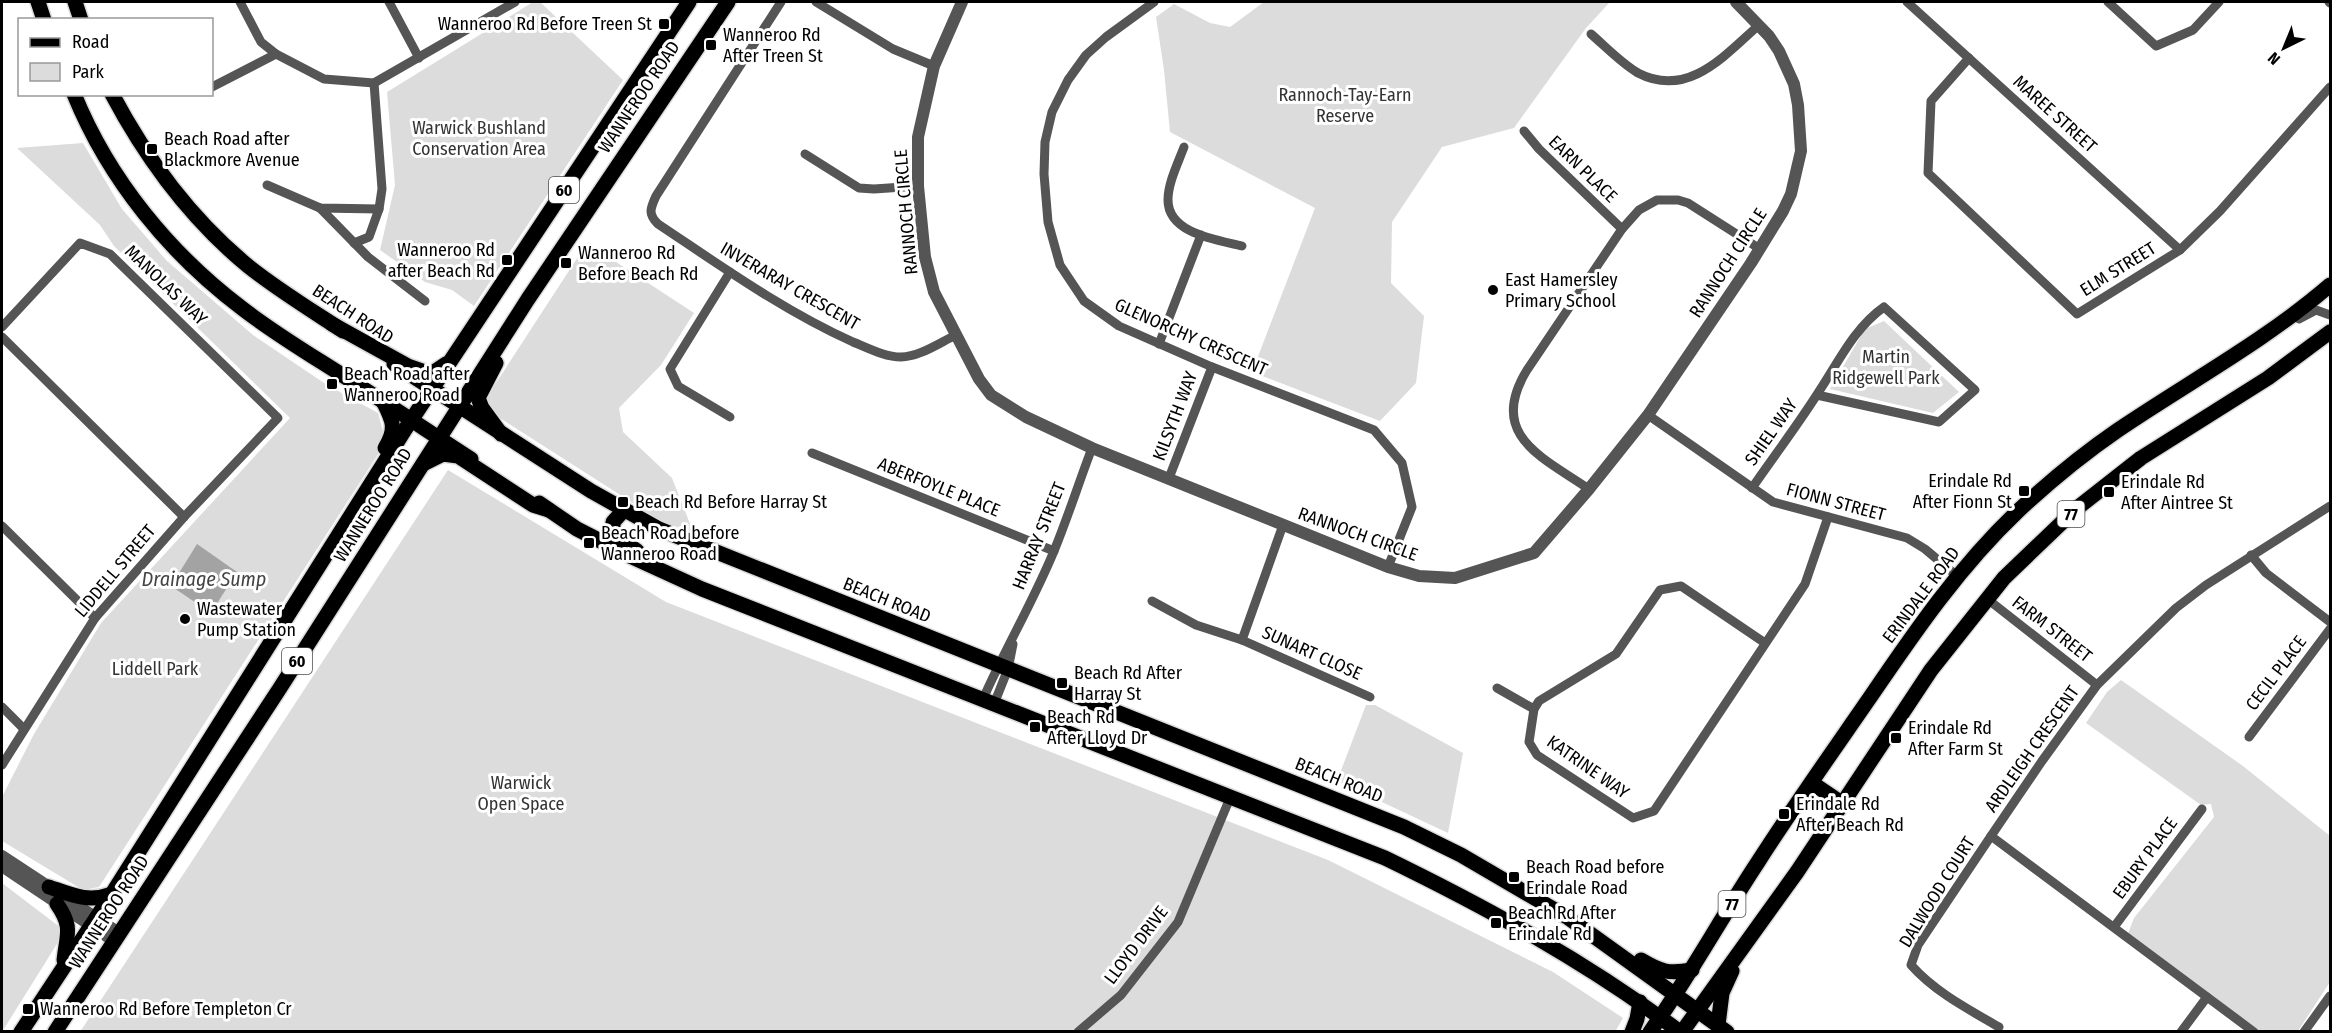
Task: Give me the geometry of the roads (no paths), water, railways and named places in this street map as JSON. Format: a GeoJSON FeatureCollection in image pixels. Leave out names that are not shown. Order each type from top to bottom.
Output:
{"type":"FeatureCollection","features":[{"type":"Feature","properties":{"kind":"main road"},"geometry":{"type":"LineString","coordinates":[[38,2],[43,18]]}},
{"type":"Feature","properties":{"kind":"main road"},"geometry":{"type":"LineString","coordinates":[[75,2],[80,18]]}},
{"type":"Feature","properties":{"kind":"main road","name":"WANNEROO ROAD"},"geometry":{"type":"LineString","coordinates":[[21,1032],[112,894],[412,419],[689,2]]}},
{"type":"Feature","properties":{"kind":"main road","name":"WANNEROO ROAD"},"geometry":{"type":"LineString","coordinates":[[55,1032],[280,687],[458,406],[728,2]]}},
{"type":"Feature","properties":{"kind":"main road"},"geometry":{"type":"LineString","coordinates":[[75,96],[88,128],[120,180],[156,227],[179,252],[243,309],[577,529],[669,574],[1374,854],[1494,913],[1574,960],[1640,1002],[1681,1032]]}},
{"type":"Feature","properties":{"kind":"main road","name":"BEACH ROAD"},"geometry":{"type":"LineString","coordinates":[[113,96],[150,160],[206,228],[258,273],[501,434],[624,510],[658,529],[699,546],[1404,827],[1519,887],[1592,935],[1722,1028]]}},
{"type":"Feature","properties":{"kind":"main road","name":"ERINDALE ROAD"},"geometry":{"type":"LineString","coordinates":[[1650,1032],[1692,970],[1758,862],[1925,616],[1957,576],[2018,511],[2086,453],[2282,323],[2331,285]]}},
{"type":"Feature","properties":{"kind":"main road"},"geometry":{"type":"LineString","coordinates":[[501,434],[482,408],[478,398],[528,299]]}},
{"type":"Feature","properties":{"kind":"main road"},"geometry":{"type":"LineString","coordinates":[[332,324],[408,366],[431,374],[451,360]]}},
{"type":"Feature","properties":{"kind":"main road","name":"77"},"geometry":{"type":"LineString","coordinates":[[1681,1032],[1843,804],[1931,670],[1986,598],[2058,526],[2099,490],[2142,458],[2287,365],[2331,332]]}},
{"type":"Feature","properties":{"kind":"main road"},"geometry":{"type":"LineString","coordinates":[[316,571],[330,539],[393,435],[391,420],[382,401]]}},
{"type":"Feature","properties":{"kind":"main road"},"geometry":{"type":"LineString","coordinates":[[420,466],[443,454],[458,456],[533,506],[549,510]]}},
{"type":"Feature","properties":{"kind":"main road"},"geometry":{"type":"LineString","coordinates":[[624,510],[613,522],[612,528],[615,534],[669,574]]}},
{"type":"Feature","properties":{"kind":"main road"},"geometry":{"type":"LineString","coordinates":[[1812,783],[1843,804]]}},
{"type":"Feature","properties":{"kind":"main road"},"geometry":{"type":"LineString","coordinates":[[49,887],[88,899],[98,899],[112,894]]}},
{"type":"Feature","properties":{"kind":"main road"},"geometry":{"type":"LineString","coordinates":[[57,904],[68,925],[68,943],[63,969]]}},
{"type":"Feature","properties":{"kind":"main road"},"geometry":{"type":"LineString","coordinates":[[1722,1028],[1722,993],[1733,968],[1754,939],[1765,914]]}},
{"type":"Feature","properties":{"kind":"main road"},"geometry":{"type":"LineString","coordinates":[[1592,935],[1620,946],[1655,969],[1673,973],[1692,970]]}},
{"type":"Feature","properties":{"kind":"main road"},"geometry":{"type":"LineString","coordinates":[[1632,1032],[1640,1002]]}},
{"type":"Feature","properties":{"kind":"street"},"geometry":{"type":"LineString","coordinates":[[240,2],[261,42],[276,54],[324,79],[374,83],[515,2]]}},
{"type":"Feature","properties":{"kind":"street"},"geometry":{"type":"LineString","coordinates":[[389,2],[418,58]]}},
{"type":"Feature","properties":{"kind":"street","name":"INVERARAY CRESCENT"},"geometry":{"type":"LineString","coordinates":[[781,2],[656,196],[650,211],[658,224],[730,272],[823,327],[882,353],[899,357],[910,356],[956,335]]}},
{"type":"Feature","properties":{"kind":"street"},"geometry":{"type":"LineString","coordinates":[[816,2],[893,49],[934,66]]}},
{"type":"Feature","properties":{"kind":"street","name":"RANNOCH CIRCLE"},"geometry":{"type":"LineString","coordinates":[[962,2],[934,66],[918,137],[918,186],[925,257],[934,292],[979,379],[991,395],[1026,417],[1092,448],[1388,567],[1419,576],[1455,578],[1534,553],[1648,415],[1783,211],[1791,194],[1801,152],[1798,105],[1788,68],[1779,51],[1759,25],[1736,2]]}},
{"type":"Feature","properties":{"kind":"street","name":"GLENORCHY CRESCENT"},"geometry":{"type":"LineString","coordinates":[[1154,2],[1106,37],[1086,55],[1068,80],[1052,112],[1045,142],[1044,174],[1051,238],[1060,265],[1076,291],[1089,306],[1106,318],[1212,367],[1374,430],[1402,463],[1412,507],[1388,567]]}},
{"type":"Feature","properties":{"kind":"street","name":"MAREE STREET"},"geometry":{"type":"LineString","coordinates":[[1907,2],[2180,250]]}},
{"type":"Feature","properties":{"kind":"street"},"geometry":{"type":"LineString","coordinates":[[2108,2],[2156,46],[2193,30],[2219,2]]}},
{"type":"Feature","properties":{"kind":"street"},"geometry":{"type":"LineString","coordinates":[[1591,34],[1639,73],[1670,81],[1711,68],[1759,25]]}},
{"type":"Feature","properties":{"kind":"street"},"geometry":{"type":"LineString","coordinates":[[213,86],[276,54]]}},
{"type":"Feature","properties":{"kind":"street","name":"ELM STREET"},"geometry":{"type":"LineString","coordinates":[[1969,58],[1931,101],[1928,173],[2077,314],[2180,250],[2220,211],[2331,87]]}},
{"type":"Feature","properties":{"kind":"street"},"geometry":{"type":"LineString","coordinates":[[354,243],[369,237],[379,209],[382,189],[374,83]]}},
{"type":"Feature","properties":{"kind":"street","name":"EARN PLACE"},"geometry":{"type":"LineString","coordinates":[[1524,131],[1539,149],[1622,229]]}},
{"type":"Feature","properties":{"kind":"street"},"geometry":{"type":"LineString","coordinates":[[1184,147],[1170,188],[1168,202],[1171,214],[1178,224],[1201,235],[1242,246]]}},
{"type":"Feature","properties":{"kind":"street"},"geometry":{"type":"LineString","coordinates":[[805,154],[859,188],[918,186]]}},
{"type":"Feature","properties":{"kind":"street"},"geometry":{"type":"LineString","coordinates":[[267,185],[320,208],[368,257],[425,301]]}},
{"type":"Feature","properties":{"kind":"street"},"geometry":{"type":"LineString","coordinates":[[1589,489],[1552,464],[1523,440],[1512,421],[1512,402],[1519,382],[1622,229],[1647,204],[1657,200],[1678,200],[1688,203],[1760,249]]}},
{"type":"Feature","properties":{"kind":"street"},"geometry":{"type":"LineString","coordinates":[[320,208],[379,209]]}},
{"type":"Feature","properties":{"kind":"street"},"geometry":{"type":"LineString","coordinates":[[1159,344],[1201,235]]}},
{"type":"Feature","properties":{"kind":"street","name":"MANOLAS WAY"},"geometry":{"type":"LineString","coordinates":[[2,327],[80,243],[110,254],[278,418]]}},
{"type":"Feature","properties":{"kind":"street"},"geometry":{"type":"LineString","coordinates":[[730,272],[670,369],[678,387],[730,417]]}},
{"type":"Feature","properties":{"kind":"street","name":"SHIEL WAY"},"geometry":{"type":"LineString","coordinates":[[1752,488],[1817,395],[1856,334],[1869,317],[1884,307],[1975,390],[1939,422],[1817,395]]}},
{"type":"Feature","properties":{"kind":"street"},"geometry":{"type":"LineString","coordinates":[[2282,323],[2296,320],[2316,310],[2331,315]]}},
{"type":"Feature","properties":{"kind":"street"},"geometry":{"type":"LineString","coordinates":[[2,337],[184,517]]}},
{"type":"Feature","properties":{"kind":"street","name":"KILSYTH WAY"},"geometry":{"type":"LineString","coordinates":[[1169,478],[1212,367]]}},
{"type":"Feature","properties":{"kind":"street","name":"FIONN STREET"},"geometry":{"type":"LineString","coordinates":[[1648,415],[1773,502],[1907,538],[1957,576]]}},
{"type":"Feature","properties":{"kind":"street","name":"LIDDELL STREET"},"geometry":{"type":"LineString","coordinates":[[2,765],[95,618],[184,517],[278,418]]}},
{"type":"Feature","properties":{"kind":"street","name":"HARRAY STREET"},"geometry":{"type":"LineString","coordinates":[[989,701],[1015,636],[1054,551],[1092,448]]}},
{"type":"Feature","properties":{"kind":"street","name":"ABERFOYLE PLACE"},"geometry":{"type":"LineString","coordinates":[[812,453],[1054,551]]}},
{"type":"Feature","properties":{"kind":"street","name":"ARDLEIGH CRESCENT"},"geometry":{"type":"LineString","coordinates":[[2254,1032],[1992,836],[2097,685],[2176,608],[2251,555],[2331,506]]}},
{"type":"Feature","properties":{"kind":"street","name":"KATRINE WAY"},"geometry":{"type":"LineString","coordinates":[[1534,708],[1529,742],[1537,755],[1633,818],[1654,811],[1805,584],[1828,517]]}},
{"type":"Feature","properties":{"kind":"street","name":"SUNART CLOSE"},"geometry":{"type":"LineString","coordinates":[[1242,640],[1283,525]]}},
{"type":"Feature","properties":{"kind":"street"},"geometry":{"type":"LineString","coordinates":[[2,526],[95,618]]}},
{"type":"Feature","properties":{"kind":"street"},"geometry":{"type":"LineString","coordinates":[[2251,555],[2266,573],[2331,622]]}},
{"type":"Feature","properties":{"kind":"street"},"geometry":{"type":"LineString","coordinates":[[1497,688],[1534,708],[1539,701],[1616,654],[1660,590],[1681,586],[1765,643]]}},
{"type":"Feature","properties":{"kind":"street","name":"FARM STREET"},"geometry":{"type":"LineString","coordinates":[[1986,598],[2097,685]]}},
{"type":"Feature","properties":{"kind":"street","name":"SUNART CLOSE"},"geometry":{"type":"LineString","coordinates":[[1152,601],[1196,625],[1242,640],[1370,697]]}},
{"type":"Feature","properties":{"kind":"street","name":"CECIL PLACE"},"geometry":{"type":"LineString","coordinates":[[2249,737],[2331,629]]}},
{"type":"Feature","properties":{"kind":"street"},"geometry":{"type":"LineString","coordinates":[[2,707],[24,729]]}},
{"type":"Feature","properties":{"kind":"street","name":"LLOYD DRIVE"},"geometry":{"type":"LineString","coordinates":[[1078,1032],[1121,995],[1178,922],[1230,798]]}},
{"type":"Feature","properties":{"kind":"street","name":"EBURY PLACE"},"geometry":{"type":"LineString","coordinates":[[2114,927],[2202,809]]}},
{"type":"Feature","properties":{"kind":"street","name":"DALWOOD COURT"},"geometry":{"type":"LineString","coordinates":[[1992,836],[1918,945],[1911,965],[1922,977],[1961,1006],[1999,1027]]}},
{"type":"Feature","properties":{"kind":"street"},"geometry":{"type":"LineString","coordinates":[[2,856],[49,887],[93,922]]}},
{"type":"Feature","properties":{"kind":"street"},"geometry":{"type":"LineString","coordinates":[[2,866],[57,904],[117,937]]}},
{"type":"Feature","properties":{"kind":"street"},"geometry":{"type":"LineString","coordinates":[[2304,1032],[2331,996]]}},
{"type":"Feature","properties":{"kind":"street"},"geometry":{"type":"LineString","coordinates":[[2181,1032],[2207,997]]}},
{"type":"Feature","properties":{"kind":"water","name":"Drainage Sump"},"geometry":{"type":"Polygon","coordinates":[[[197,544],[237,572],[211,613],[171,586],[197,544]]]}},
{"type":"Feature","properties":{"kind":"place","name":"Wanneroo Rd Before Treen St"},"geometry":{"type":"Point","coordinates":[664,24]}},
{"type":"Feature","properties":{"kind":"place","name":"Wanneroo Rd After Treen St"},"geometry":{"type":"Point","coordinates":[711,45]}},
{"type":"Feature","properties":{"kind":"place","name":"Beach Road after Blackmore Avenue"},"geometry":{"type":"Point","coordinates":[152,149]}},
{"type":"Feature","properties":{"kind":"place","name":"Wanneroo Rd after Beach Rd"},"geometry":{"type":"Point","coordinates":[507,260]}},
{"type":"Feature","properties":{"kind":"place","name":"Wanneroo Rd Before Beach Rd"},"geometry":{"type":"Point","coordinates":[566,263]}},
{"type":"Feature","properties":{"kind":"place","name":"East Hamersley Primary School"},"geometry":{"type":"Point","coordinates":[1493,290]}},
{"type":"Feature","properties":{"kind":"place","name":"Beach Road after Wanneroo Road"},"geometry":{"type":"Point","coordinates":[332,384]}},
{"type":"Feature","properties":{"kind":"place","name":"Erindale Rd After Fionn St"},"geometry":{"type":"Point","coordinates":[2024,491]}},
{"type":"Feature","properties":{"kind":"place","name":"Erindale Rd After Aintree St"},"geometry":{"type":"Point","coordinates":[2109,492]}},
{"type":"Feature","properties":{"kind":"place","name":"Beach Rd Before Harray St"},"geometry":{"type":"Point","coordinates":[623,502]}},
{"type":"Feature","properties":{"kind":"place","name":"Beach Road before Wanneroo Road"},"geometry":{"type":"Point","coordinates":[589,543]}},
{"type":"Feature","properties":{"kind":"place","name":"Wastewater Pump Station"},"geometry":{"type":"Point","coordinates":[185,619]}},
{"type":"Feature","properties":{"kind":"place","name":"Beach Rd After Harray St"},"geometry":{"type":"Point","coordinates":[1062,683]}},
{"type":"Feature","properties":{"kind":"place","name":"Beach Rd After Lloyd Dr"},"geometry":{"type":"Point","coordinates":[1035,727]}},
{"type":"Feature","properties":{"kind":"place","name":"Erindale Rd After Farm St"},"geometry":{"type":"Point","coordinates":[1896,738]}},
{"type":"Feature","properties":{"kind":"place","name":"Erindale Rd After Beach Rd"},"geometry":{"type":"Point","coordinates":[1784,814]}},
{"type":"Feature","properties":{"kind":"place","name":"Beach Road before Erindale Road"},"geometry":{"type":"Point","coordinates":[1514,877]}},
{"type":"Feature","properties":{"kind":"place","name":"Beach Rd After Erindale Rd"},"geometry":{"type":"Point","coordinates":[1496,923]}},
{"type":"Feature","properties":{"kind":"place","name":"Wanneroo Rd Before Templeton Cr"},"geometry":{"type":"Point","coordinates":[28,1009]}},
{"type":"Feature","properties":{"kind":"park label","name":"Rannoch-Tay-Earn Reserve"},"geometry":{"type":"Point","coordinates":[1345,106]}},
{"type":"Feature","properties":{"kind":"park label","name":"Warwick Bushland Conservation Area"},"geometry":{"type":"Point","coordinates":[479,138]}},
{"type":"Feature","properties":{"kind":"park label","name":"Martin Ridgewell Park"},"geometry":{"type":"Point","coordinates":[1886,367]}},
{"type":"Feature","properties":{"kind":"park label","name":"Liddell Park"},"geometry":{"type":"Point","coordinates":[155,669]}},
{"type":"Feature","properties":{"kind":"park label","name":"Warwick Open Space"},"geometry":{"type":"Point","coordinates":[521,793]}}]}
